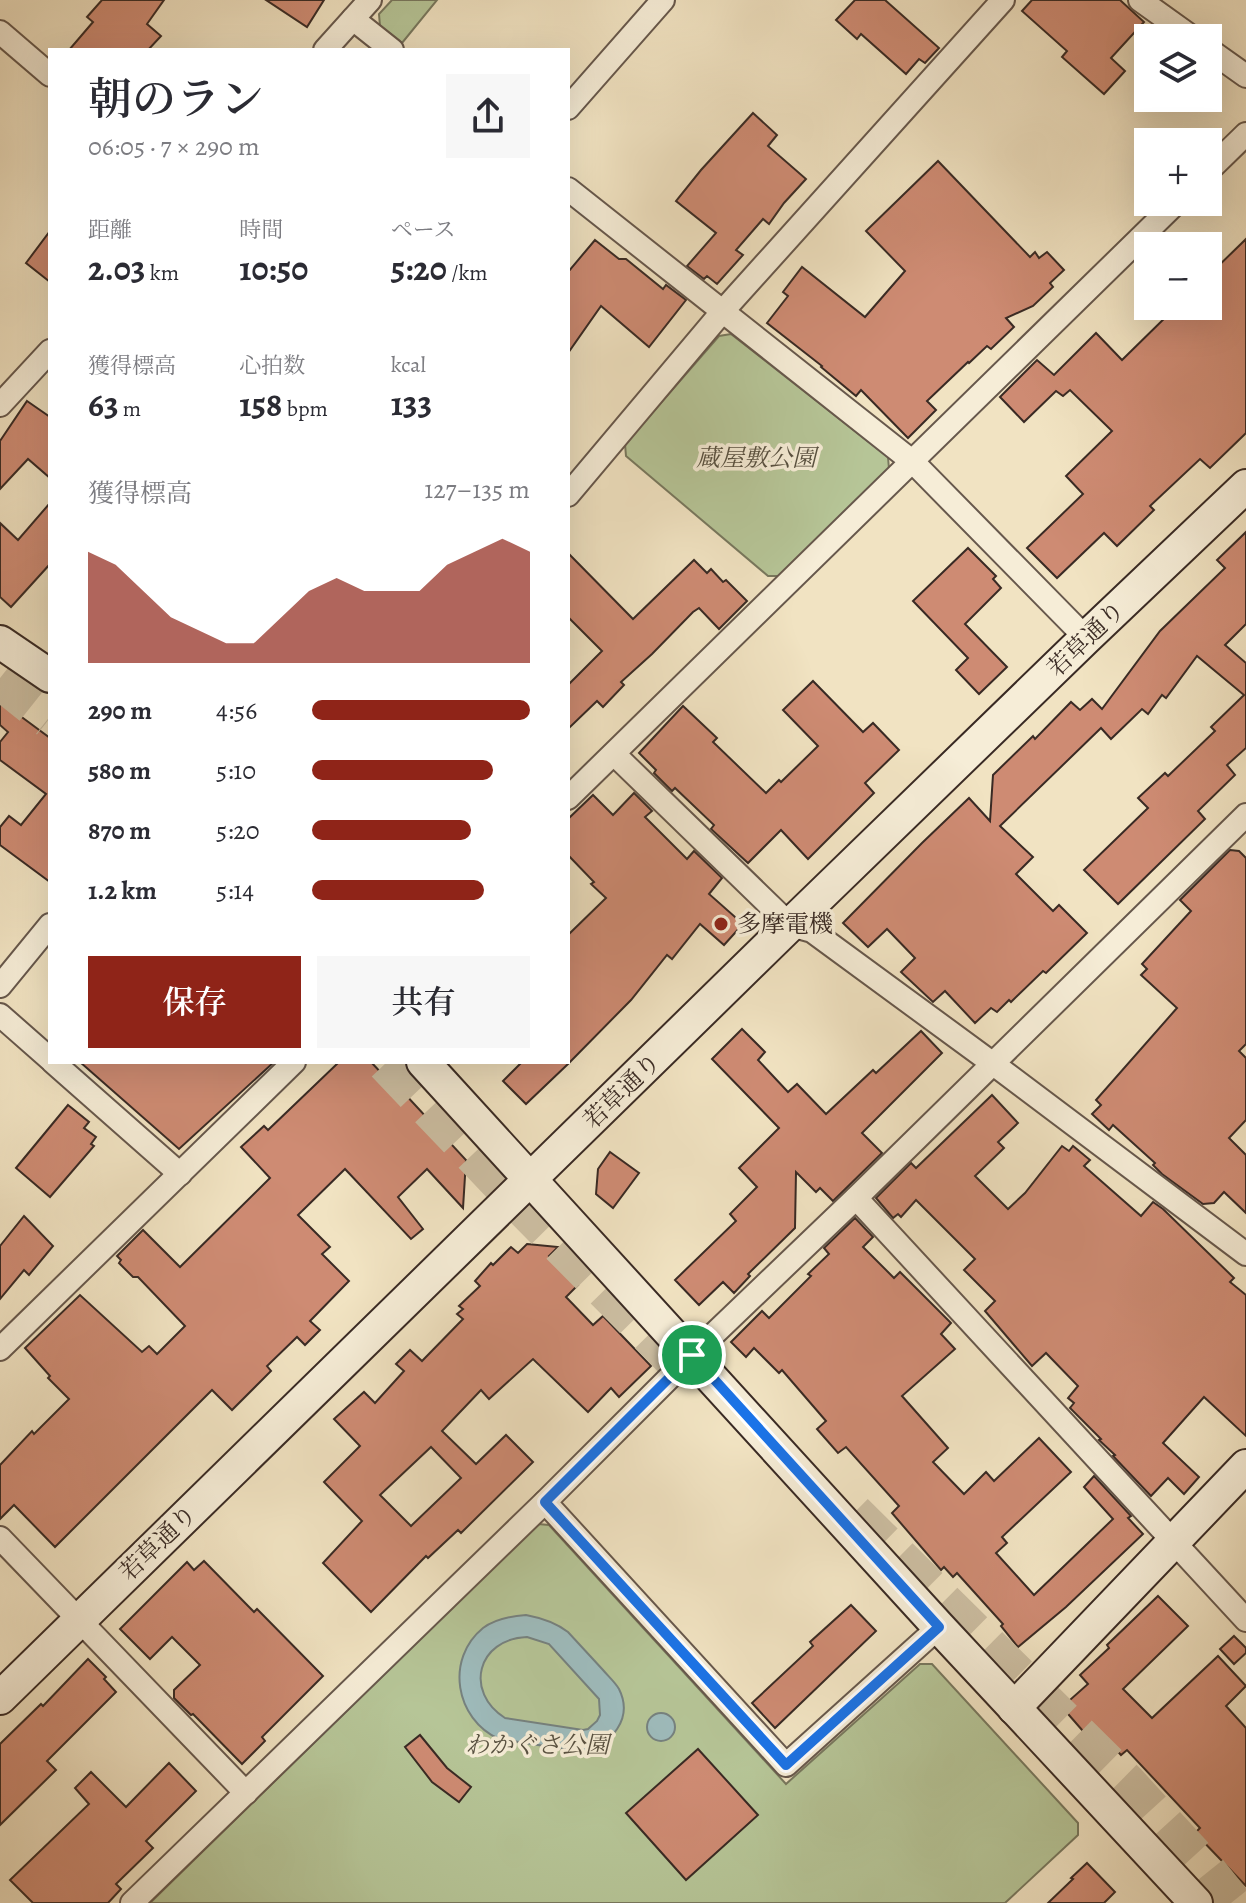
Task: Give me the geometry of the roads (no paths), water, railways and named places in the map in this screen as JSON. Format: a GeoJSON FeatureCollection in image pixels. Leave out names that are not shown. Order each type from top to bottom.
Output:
{"type":"FeatureCollection","features":[{"type":"Feature","properties":{"kind":"street"},"geometry":{"type":"LineString","coordinates":[[327,48],[370,0]]}},
{"type":"Feature","properties":{"kind":"street"},"geometry":{"type":"LineString","coordinates":[[570,106],[663,0]]}},
{"type":"Feature","properties":{"kind":"street"},"geometry":{"type":"LineString","coordinates":[[570,493],[722,312],[1003,0]]}},
{"type":"Feature","properties":{"kind":"street"},"geometry":{"type":"LineString","coordinates":[[1140,0],[1173,24]]}},
{"type":"Feature","properties":{"kind":"street"},"geometry":{"type":"LineString","coordinates":[[353,19],[389,48]]}},
{"type":"Feature","properties":{"kind":"street"},"geometry":{"type":"LineString","coordinates":[[0,32],[48,73]]}},
{"type":"Feature","properties":{"kind":"street"},"geometry":{"type":"LineString","coordinates":[[1222,59],[1246,76]]}},
{"type":"Feature","properties":{"kind":"street"},"geometry":{"type":"LineString","coordinates":[[1222,157],[1246,134]]}},
{"type":"Feature","properties":{"kind":"street"},"geometry":{"type":"LineString","coordinates":[[570,191],[913,462],[1086,638]]}},
{"type":"Feature","properties":{"kind":"street"},"geometry":{"type":"LineString","coordinates":[[570,796],[1163,216]]}},
{"type":"Feature","properties":{"kind":"street"},"geometry":{"type":"LineString","coordinates":[[0,405],[48,356]]}},
{"type":"Feature","properties":{"kind":"street","name":"若草通り"},"geometry":{"type":"LineString","coordinates":[[0,1698],[790,925],[1246,486]]}},
{"type":"Feature","properties":{"kind":"street"},"geometry":{"type":"LineString","coordinates":[[0,642],[48,675]]}},
{"type":"Feature","properties":{"kind":"street"},"geometry":{"type":"LineString","coordinates":[[614,754],[790,925],[812,931],[1246,1254]]}},
{"type":"Feature","properties":{"kind":"street"},"geometry":{"type":"LineString","coordinates":[[132,1903],[992,1063],[1242,827]]}},
{"type":"Feature","properties":{"kind":"street"},"geometry":{"type":"LineString","coordinates":[[0,986],[48,927]]}},
{"type":"Feature","properties":{"kind":"street"},"geometry":{"type":"LineString","coordinates":[[0,1015],[48,1057]]}},
{"type":"Feature","properties":{"kind":"street"},"geometry":{"type":"LineString","coordinates":[[56,1064],[180,1174]]}},
{"type":"Feature","properties":{"kind":"street"},"geometry":{"type":"LineString","coordinates":[[0,1349],[292,1064]]}},
{"type":"Feature","properties":{"kind":"street"},"geometry":{"type":"LineString","coordinates":[[425,1064],[939,1627],[1196,1903]]}},
{"type":"Feature","properties":{"kind":"street"},"geometry":{"type":"LineString","coordinates":[[856,1198],[1246,1620]]}},
{"type":"Feature","properties":{"kind":"street"},"geometry":{"type":"LineString","coordinates":[[1014,1708],[1246,1466]]}},
{"type":"Feature","properties":{"kind":"street"},"geometry":{"type":"LineString","coordinates":[[545,1502],[786,1765],[939,1627]]}},
{"type":"Feature","properties":{"kind":"street"},"geometry":{"type":"LineString","coordinates":[[0,1538],[246,1793]]}},
{"type":"Feature","properties":{"kind":"water"},"geometry":{"type":"Polygon","coordinates":[[[526,1615],[543,1619],[568,1632],[617,1686],[623,1700],[622,1720],[611,1736],[594,1748],[584,1752],[499,1739],[484,1730],[465,1703],[460,1688],[460,1671],[471,1641],[483,1628],[498,1620],[526,1615]],[[527,1637],[510,1640],[497,1647],[482,1668],[484,1695],[505,1718],[588,1729],[600,1715],[599,1699],[549,1644],[527,1637]]]}},
{"type":"Feature","properties":{"kind":"water"},"geometry":{"type":"Polygon","coordinates":[[[661,1713],[671,1717],[675,1727],[671,1737],[661,1741],[651,1737],[647,1727],[651,1717],[661,1713]]]}},
{"type":"Feature","properties":{"kind":"tunnel"},"geometry":{"type":"LineString","coordinates":[[0,678],[48,716]]}},
{"type":"Feature","properties":{"kind":"tunnel"},"geometry":{"type":"LineString","coordinates":[[389,1064],[679,1363]]}},
{"type":"Feature","properties":{"kind":"tunnel"},"geometry":{"type":"LineString","coordinates":[[853,1514],[1126,1784],[1231,1903]]}},
{"type":"Feature","properties":{"kind":"place","name":"多摩電機"},"geometry":{"type":"Point","coordinates":[721,924]}},
{"type":"Feature","properties":{"kind":"park label","name":"蔵屋敷公園"},"geometry":{"type":"Point","coordinates":[756,458]}},
{"type":"Feature","properties":{"kind":"park label","name":"わかぐさ公園"},"geometry":{"type":"Point","coordinates":[537,1745]}}]}
